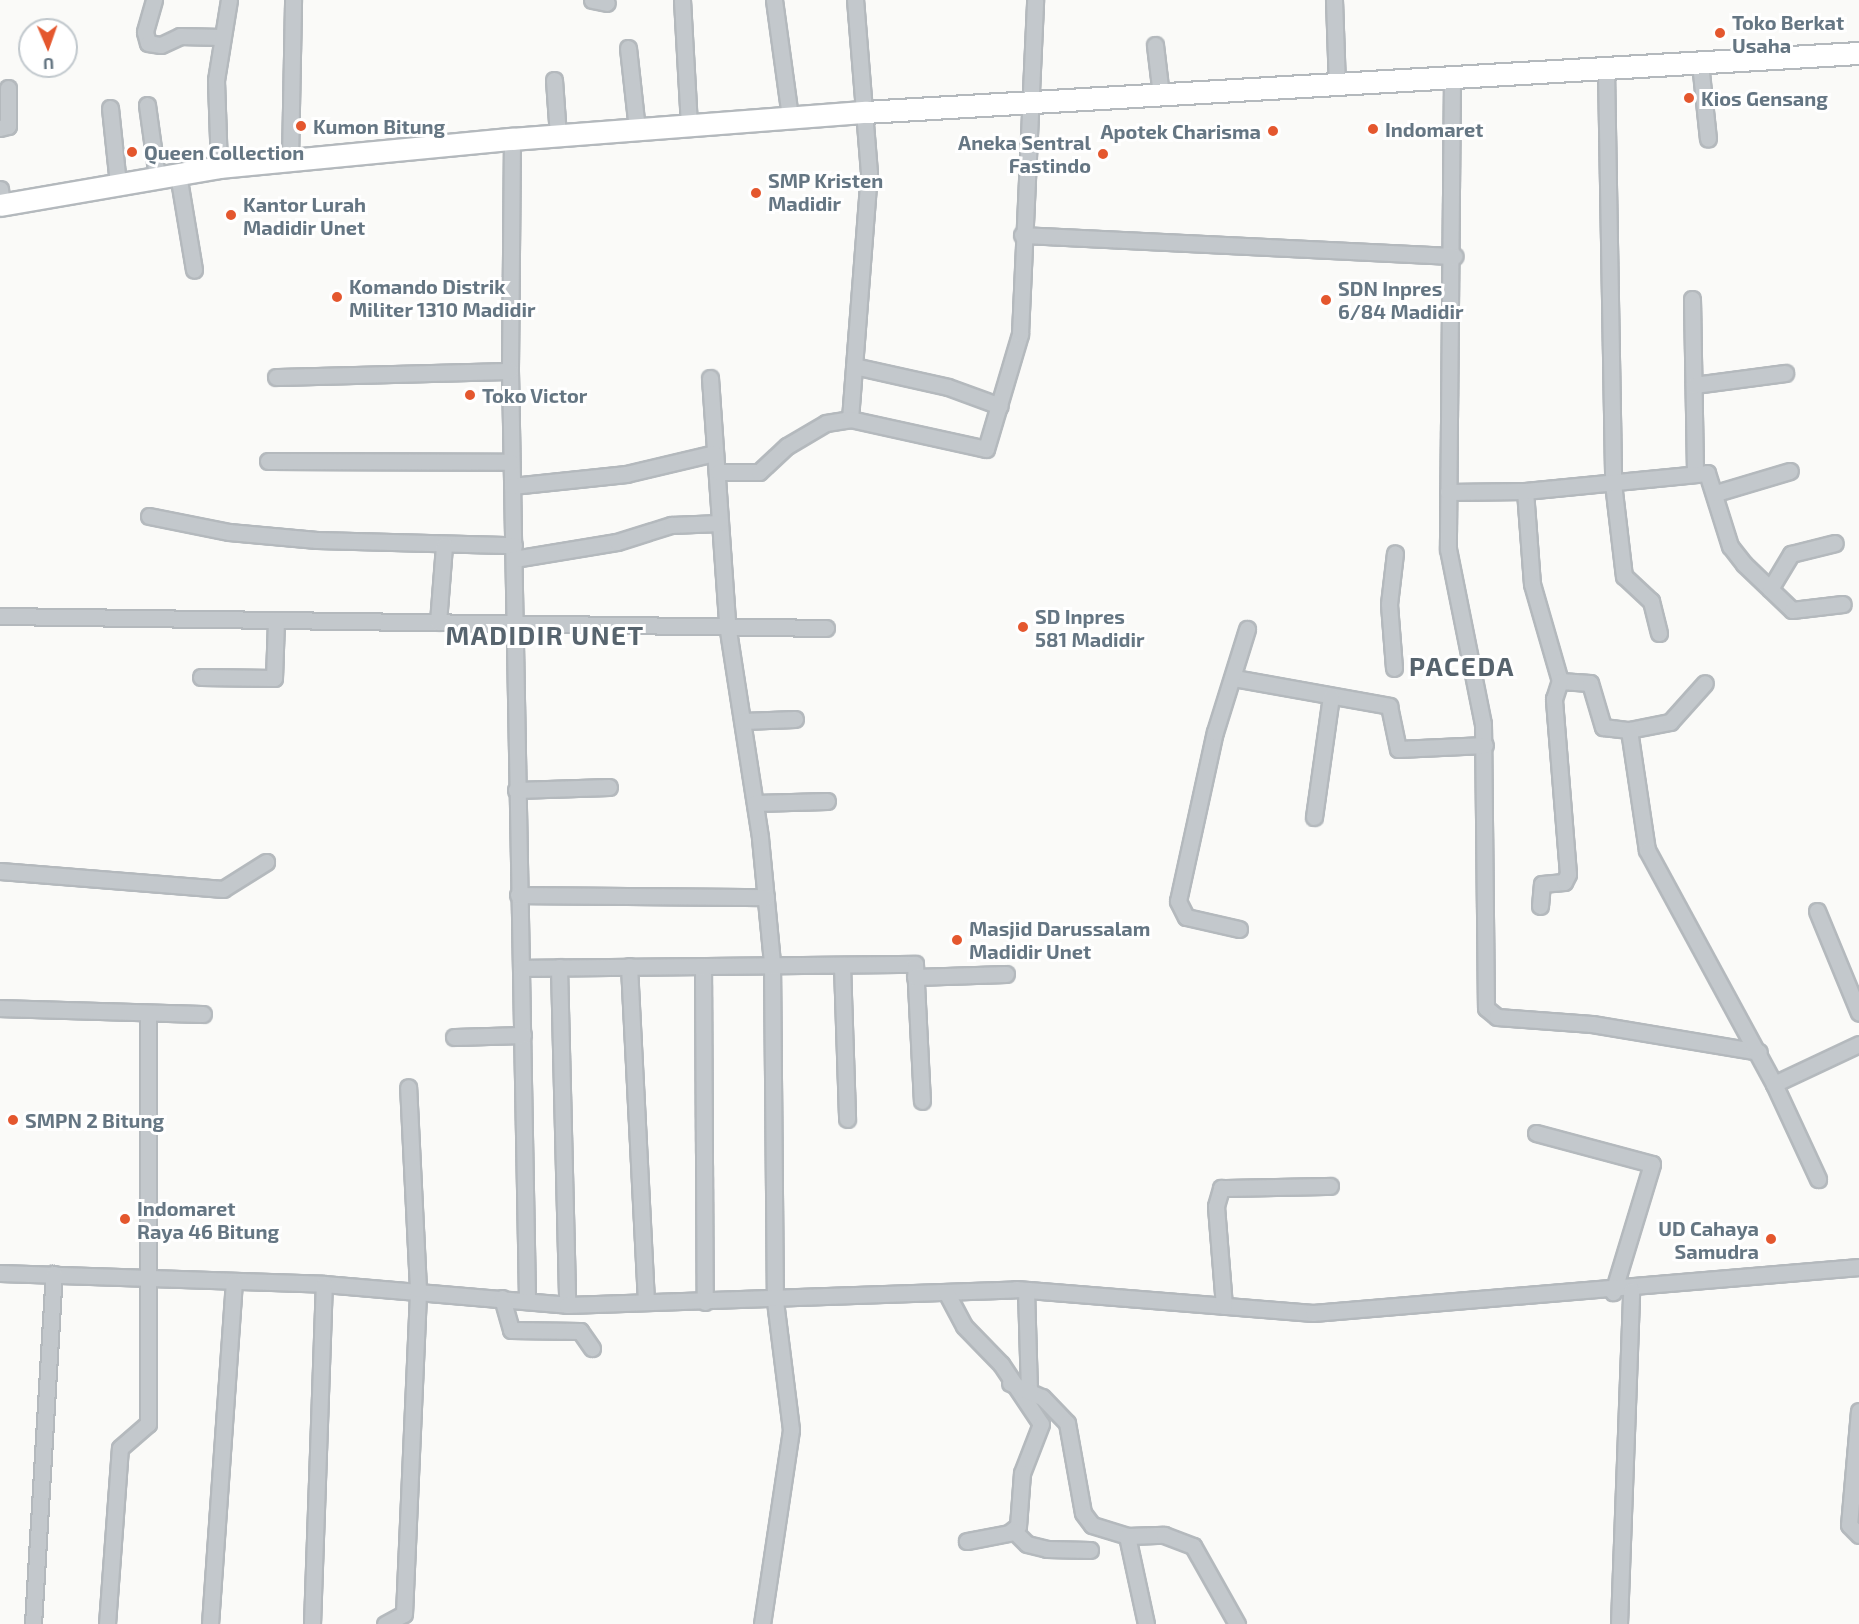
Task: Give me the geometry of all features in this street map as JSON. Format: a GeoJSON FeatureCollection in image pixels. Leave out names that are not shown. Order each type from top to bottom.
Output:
{"type":"FeatureCollection","features":[{"type":"Feature","properties":{"kind":"highway"},"geometry":{"type":"LineString","coordinates":[[1,200],[219,167],[637,129],[865,112],[1337,86],[1859,53]]}},
{"type":"Feature","properties":{"kind":"street"},"geometry":{"type":"LineString","coordinates":[[154,0],[145,32],[148,43],[161,45],[180,36],[221,37]]}},
{"type":"Feature","properties":{"kind":"street"},"geometry":{"type":"LineString","coordinates":[[219,167],[216,80],[221,37],[229,0]]}},
{"type":"Feature","properties":{"kind":"street"},"geometry":{"type":"LineString","coordinates":[[290,160],[293,0]]}},
{"type":"Feature","properties":{"kind":"street"},"geometry":{"type":"LineString","coordinates":[[592,0],[607,3]]}},
{"type":"Feature","properties":{"kind":"street"},"geometry":{"type":"LineString","coordinates":[[682,0],[688,125]]}},
{"type":"Feature","properties":{"kind":"street"},"geometry":{"type":"LineString","coordinates":[[774,0],[790,117]]}},
{"type":"Feature","properties":{"kind":"street"},"geometry":{"type":"LineString","coordinates":[[850,419],[868,217],[865,112],[855,0]]}},
{"type":"Feature","properties":{"kind":"street"},"geometry":{"type":"LineString","coordinates":[[718,472],[759,472],[787,446],[826,423],[850,419],[986,449],[1020,334],[1022,235],[1035,0]]}},
{"type":"Feature","properties":{"kind":"street"},"geometry":{"type":"LineString","coordinates":[[1334,0],[1337,86]]}},
{"type":"Feature","properties":{"kind":"street"},"geometry":{"type":"LineString","coordinates":[[1155,45],[1161,95]]}},
{"type":"Feature","properties":{"kind":"street"},"geometry":{"type":"LineString","coordinates":[[628,48],[637,129]]}},
{"type":"Feature","properties":{"kind":"street"},"geometry":{"type":"LineString","coordinates":[[1700,63],[1708,139]]}},
{"type":"Feature","properties":{"kind":"street"},"geometry":{"type":"LineString","coordinates":[[1606,70],[1612,483],[1624,576],[1651,601],[1659,633]]}},
{"type":"Feature","properties":{"kind":"street"},"geometry":{"type":"LineString","coordinates":[[1452,78],[1454,256],[1448,492],[1450,565],[1485,745],[1482,911],[1490,1015],[1592,1024],[1759,1052]]}},
{"type":"Feature","properties":{"kind":"street"},"geometry":{"type":"LineString","coordinates":[[554,80],[558,136]]}},
{"type":"Feature","properties":{"kind":"street"},"geometry":{"type":"LineString","coordinates":[[0,128],[8,126],[8,88]]}},
{"type":"Feature","properties":{"kind":"street"},"geometry":{"type":"LineString","coordinates":[[147,105],[157,177]]}},
{"type":"Feature","properties":{"kind":"street"},"geometry":{"type":"LineString","coordinates":[[110,108],[118,184]]}},
{"type":"Feature","properties":{"kind":"street"},"geometry":{"type":"LineString","coordinates":[[512,139],[510,370],[514,552],[513,622],[527,1301]]}},
{"type":"Feature","properties":{"kind":"street"},"geometry":{"type":"LineString","coordinates":[[178,174],[194,270]]}},
{"type":"Feature","properties":{"kind":"street"},"geometry":{"type":"LineString","coordinates":[[1022,235],[1454,256]]}},
{"type":"Feature","properties":{"kind":"street"},"geometry":{"type":"LineString","coordinates":[[1692,299],[1695,471]]}},
{"type":"Feature","properties":{"kind":"street"},"geometry":{"type":"LineString","coordinates":[[854,366],[948,387],[1000,406]]}},
{"type":"Feature","properties":{"kind":"street"},"geometry":{"type":"LineString","coordinates":[[276,377],[510,370]]}},
{"type":"Feature","properties":{"kind":"street"},"geometry":{"type":"LineString","coordinates":[[1694,385],[1785,373]]}},
{"type":"Feature","properties":{"kind":"street"},"geometry":{"type":"LineString","coordinates":[[710,378],[728,624],[755,803],[772,963],[774,1301],[790,1430],[762,1624]]}},
{"type":"Feature","properties":{"kind":"street"},"geometry":{"type":"LineString","coordinates":[[512,486],[626,474],[716,453]]}},
{"type":"Feature","properties":{"kind":"street"},"geometry":{"type":"LineString","coordinates":[[268,461],[511,462]]}},
{"type":"Feature","properties":{"kind":"street"},"geometry":{"type":"LineString","coordinates":[[1448,492],[1525,491],[1612,483],[1695,471],[1707,473],[1716,493],[1730,546],[1770,589],[1799,612],[1843,604]]}},
{"type":"Feature","properties":{"kind":"street"},"geometry":{"type":"LineString","coordinates":[[1716,493],[1790,471]]}},
{"type":"Feature","properties":{"kind":"street"},"geometry":{"type":"LineString","coordinates":[[1525,491],[1532,584],[1560,681],[1554,699],[1568,874],[1564,882],[1542,884],[1540,906]]}},
{"type":"Feature","properties":{"kind":"street"},"geometry":{"type":"LineString","coordinates":[[149,516],[229,532],[444,545],[514,552],[617,542],[671,525],[720,523]]}},
{"type":"Feature","properties":{"kind":"street"},"geometry":{"type":"LineString","coordinates":[[1770,589],[1791,554],[1835,543]]}},
{"type":"Feature","properties":{"kind":"street"},"geometry":{"type":"LineString","coordinates":[[438,622],[444,545]]}},
{"type":"Feature","properties":{"kind":"street"},"geometry":{"type":"LineString","coordinates":[[1394,668],[1389,604],[1395,553]]}},
{"type":"Feature","properties":{"kind":"street"},"geometry":{"type":"LineString","coordinates":[[0,616],[728,624],[826,628]]}},
{"type":"Feature","properties":{"kind":"street"},"geometry":{"type":"LineString","coordinates":[[201,677],[274,678],[276,620]]}},
{"type":"Feature","properties":{"kind":"street"},"geometry":{"type":"LineString","coordinates":[[1239,929],[1185,917],[1178,901],[1215,732],[1234,678],[1247,629]]}},
{"type":"Feature","properties":{"kind":"street"},"geometry":{"type":"LineString","coordinates":[[1234,678],[1390,707],[1398,749],[1485,745]]}},
{"type":"Feature","properties":{"kind":"street"},"geometry":{"type":"LineString","coordinates":[[1560,681],[1590,682],[1603,727],[1629,730],[1670,722],[1690,706],[1705,683]]}},
{"type":"Feature","properties":{"kind":"street"},"geometry":{"type":"LineString","coordinates":[[1314,816],[1331,696]]}},
{"type":"Feature","properties":{"kind":"street"},"geometry":{"type":"LineString","coordinates":[[743,721],[795,719]]}},
{"type":"Feature","properties":{"kind":"street"},"geometry":{"type":"LineString","coordinates":[[1629,730],[1647,850],[1759,1052],[1818,1179]]}},
{"type":"Feature","properties":{"kind":"street"},"geometry":{"type":"LineString","coordinates":[[516,790],[609,787]]}},
{"type":"Feature","properties":{"kind":"street"},"geometry":{"type":"LineString","coordinates":[[755,803],[827,801]]}},
{"type":"Feature","properties":{"kind":"street"},"geometry":{"type":"LineString","coordinates":[[0,872],[213,890],[233,886],[266,862]]}},
{"type":"Feature","properties":{"kind":"street"},"geometry":{"type":"LineString","coordinates":[[518,895],[766,897]]}},
{"type":"Feature","properties":{"kind":"street"},"geometry":{"type":"LineString","coordinates":[[1817,910],[1859,1013]]}},
{"type":"Feature","properties":{"kind":"street"},"geometry":{"type":"LineString","coordinates":[[521,968],[772,963],[915,964],[922,1101]]}},
{"type":"Feature","properties":{"kind":"street"},"geometry":{"type":"LineString","coordinates":[[842,965],[847,1119]]}},
{"type":"Feature","properties":{"kind":"street"},"geometry":{"type":"LineString","coordinates":[[629,966],[646,1302]]}},
{"type":"Feature","properties":{"kind":"street"},"geometry":{"type":"LineString","coordinates":[[703,966],[705,1302]]}},
{"type":"Feature","properties":{"kind":"street"},"geometry":{"type":"LineString","coordinates":[[560,967],[567,1305]]}},
{"type":"Feature","properties":{"kind":"street"},"geometry":{"type":"LineString","coordinates":[[915,977],[1006,974]]}},
{"type":"Feature","properties":{"kind":"street"},"geometry":{"type":"LineString","coordinates":[[0,1008],[148,1016],[203,1014]]}},
{"type":"Feature","properties":{"kind":"street"},"geometry":{"type":"LineString","coordinates":[[107,1624],[120,1448],[147,1424],[148,1016]]}},
{"type":"Feature","properties":{"kind":"street"},"geometry":{"type":"LineString","coordinates":[[454,1037],[523,1035]]}},
{"type":"Feature","properties":{"kind":"street"},"geometry":{"type":"LineString","coordinates":[[1774,1084],[1859,1044]]}},
{"type":"Feature","properties":{"kind":"street"},"geometry":{"type":"LineString","coordinates":[[385,1624],[404,1614],[418,1289],[408,1087]]}},
{"type":"Feature","properties":{"kind":"street"},"geometry":{"type":"LineString","coordinates":[[1536,1133],[1652,1164],[1613,1292]]}},
{"type":"Feature","properties":{"kind":"street"},"geometry":{"type":"LineString","coordinates":[[1224,1306],[1216,1206],[1221,1188],[1330,1186]]}},
{"type":"Feature","properties":{"kind":"street"},"geometry":{"type":"LineString","coordinates":[[0,1273],[148,1276],[418,1289],[567,1305],[774,1301],[1026,1290],[1313,1313],[1613,1292],[1859,1268]]}},
{"type":"Feature","properties":{"kind":"street"},"geometry":{"type":"LineString","coordinates":[[33,1624],[54,1274]]}},
{"type":"Feature","properties":{"kind":"street"},"geometry":{"type":"LineString","coordinates":[[210,1624],[234,1281]]}},
{"type":"Feature","properties":{"kind":"street"},"geometry":{"type":"LineString","coordinates":[[312,1624],[324,1284]]}},
{"type":"Feature","properties":{"kind":"street"},"geometry":{"type":"LineString","coordinates":[[1026,1290],[1029,1389]]}},
{"type":"Feature","properties":{"kind":"street"},"geometry":{"type":"LineString","coordinates":[[1619,1624],[1631,1290]]}},
{"type":"Feature","properties":{"kind":"street"},"geometry":{"type":"LineString","coordinates":[[946,1292],[964,1326],[1000,1364],[1010,1383],[1041,1424],[1025,1460],[1014,1531]]}},
{"type":"Feature","properties":{"kind":"street"},"geometry":{"type":"LineString","coordinates":[[502,1298],[511,1330],[580,1331],[592,1348]]}},
{"type":"Feature","properties":{"kind":"street"},"geometry":{"type":"LineString","coordinates":[[1010,1383],[1029,1389],[1057,1407],[1066,1423],[1083,1513],[1092,1525],[1127,1536],[1164,1535],[1193,1546],[1237,1624]]}},
{"type":"Feature","properties":{"kind":"street"},"geometry":{"type":"LineString","coordinates":[[1859,1412],[1849,1525],[1859,1535]]}},
{"type":"Feature","properties":{"kind":"street"},"geometry":{"type":"LineString","coordinates":[[967,1541],[1014,1531]]}},
{"type":"Feature","properties":{"kind":"street"},"geometry":{"type":"LineString","coordinates":[[1014,1531],[1027,1544],[1047,1549],[1090,1550]]}},
{"type":"Feature","properties":{"kind":"street"},"geometry":{"type":"LineString","coordinates":[[1127,1536],[1146,1624]]}},
{"type":"Feature","properties":{"kind":"place","name":"Toko Berkat Usaha"},"geometry":{"type":"Point","coordinates":[1720,33]}},
{"type":"Feature","properties":{"kind":"place","name":"Kios Gensang"},"geometry":{"type":"Point","coordinates":[1689,98]}},
{"type":"Feature","properties":{"kind":"place","name":"Kumon Bitung"},"geometry":{"type":"Point","coordinates":[301,126]}},
{"type":"Feature","properties":{"kind":"place","name":"Indomaret"},"geometry":{"type":"Point","coordinates":[1373,129]}},
{"type":"Feature","properties":{"kind":"place","name":"Apotek Charisma"},"geometry":{"type":"Point","coordinates":[1273,131]}},
{"type":"Feature","properties":{"kind":"place","name":"Queen Collection"},"geometry":{"type":"Point","coordinates":[132,152]}},
{"type":"Feature","properties":{"kind":"place","name":"Aneka Sentral Fastindo"},"geometry":{"type":"Point","coordinates":[1103,154]}},
{"type":"Feature","properties":{"kind":"place","name":"SMP Kristen Madidir"},"geometry":{"type":"Point","coordinates":[756,193]}},
{"type":"Feature","properties":{"kind":"place","name":"Kantor Lurah Madidir Unet"},"geometry":{"type":"Point","coordinates":[231,215]}},
{"type":"Feature","properties":{"kind":"place","name":"Komando Distrik Militer 1310 Madidir"},"geometry":{"type":"Point","coordinates":[337,297]}},
{"type":"Feature","properties":{"kind":"place","name":"SDN Inpres 6/84 Madidir"},"geometry":{"type":"Point","coordinates":[1326,300]}},
{"type":"Feature","properties":{"kind":"place","name":"Toko Victor"},"geometry":{"type":"Point","coordinates":[470,395]}},
{"type":"Feature","properties":{"kind":"place","name":"SD Inpres 581 Madidir"},"geometry":{"type":"Point","coordinates":[1023,627]}},
{"type":"Feature","properties":{"kind":"place","name":"Masjid Darussalam Madidir Unet"},"geometry":{"type":"Point","coordinates":[957,940]}},
{"type":"Feature","properties":{"kind":"place","name":"SMPN 2 Bitung"},"geometry":{"type":"Point","coordinates":[13,1120]}},
{"type":"Feature","properties":{"kind":"place","name":"Indomaret Raya 46 Bitung"},"geometry":{"type":"Point","coordinates":[125,1219]}},
{"type":"Feature","properties":{"kind":"place","name":"UD Cahaya Samudra"},"geometry":{"type":"Point","coordinates":[1771,1239]}},
{"type":"Feature","properties":{"kind":"district","name":"MADIDIR UNET"},"geometry":{"type":"Point","coordinates":[545,635]}},
{"type":"Feature","properties":{"kind":"district","name":"PACEDA"},"geometry":{"type":"Point","coordinates":[1462,666]}}]}
